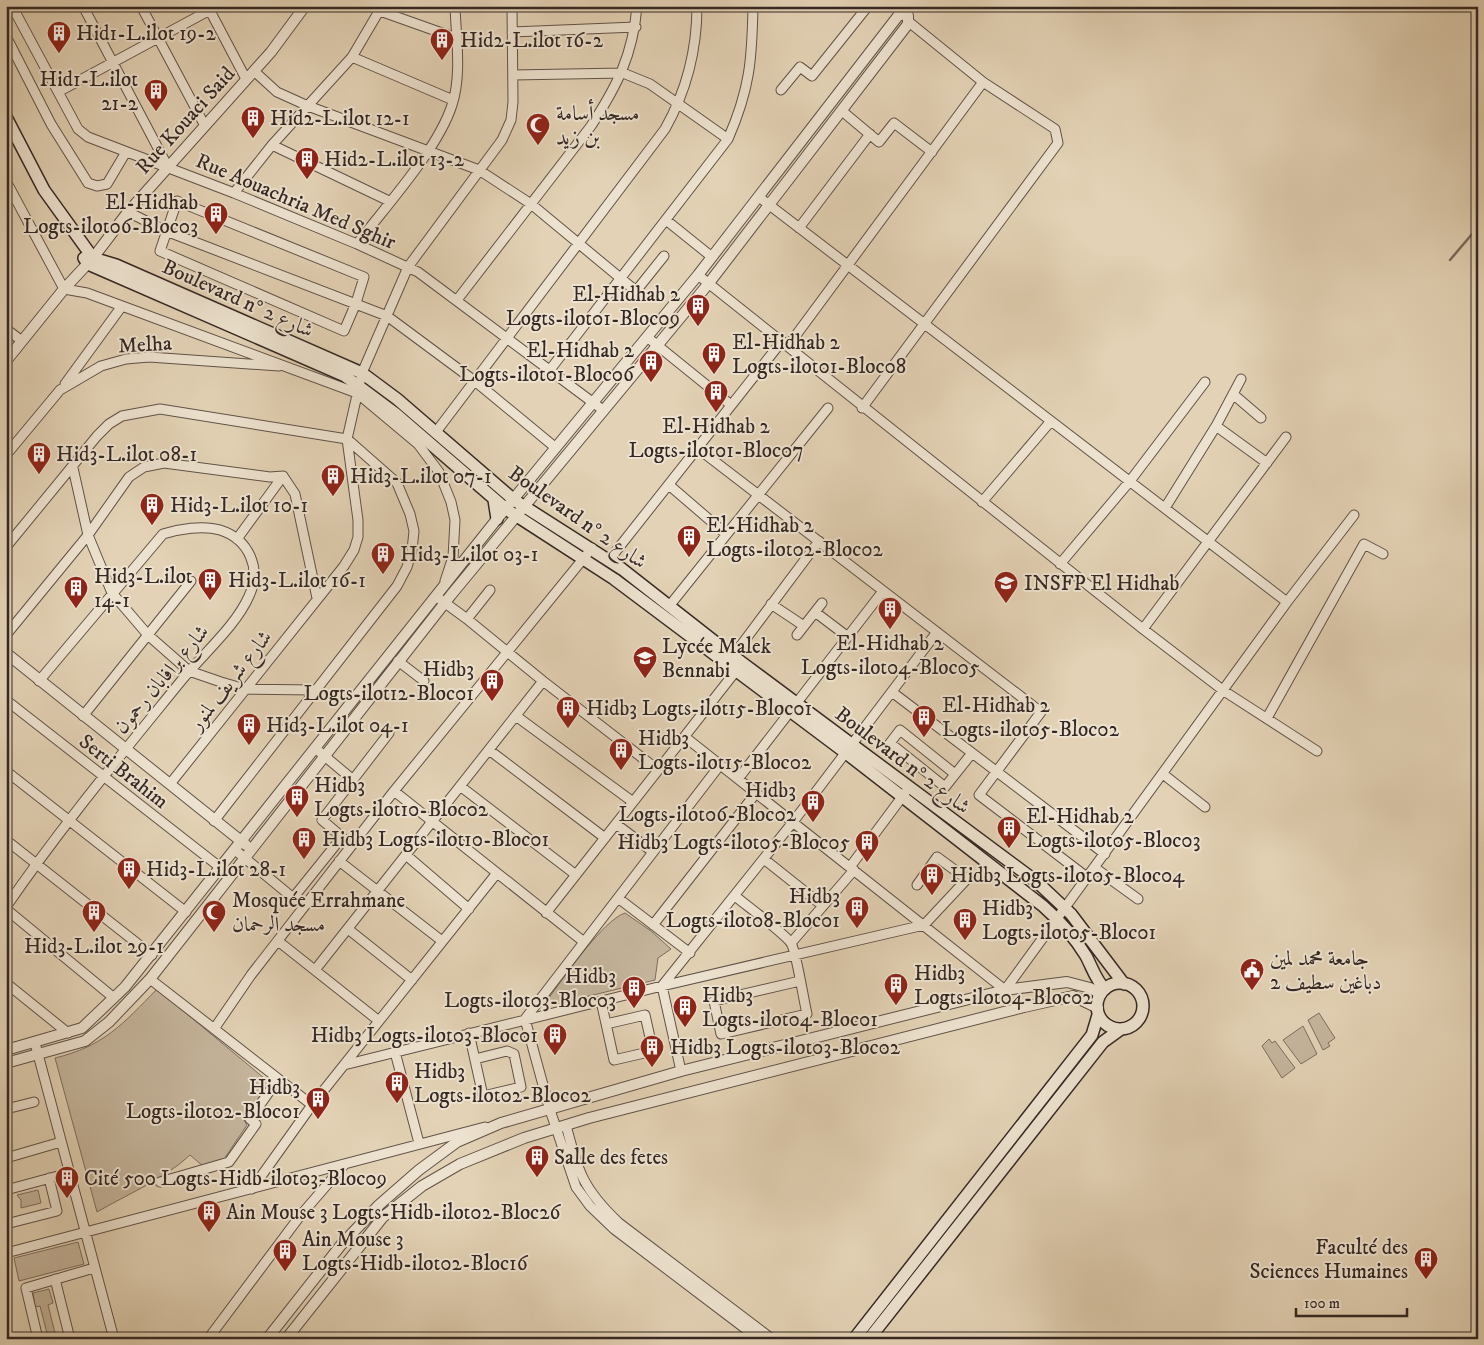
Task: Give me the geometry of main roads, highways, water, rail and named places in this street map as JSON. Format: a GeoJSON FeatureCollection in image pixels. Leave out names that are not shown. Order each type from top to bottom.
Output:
{"type":"FeatureCollection","features":[{"type":"Feature","properties":{"kind":"main road"},"geometry":{"type":"LineString","coordinates":[[6,117],[44,190],[91,261]]}},
{"type":"Feature","properties":{"kind":"main road"},"geometry":{"type":"LineString","coordinates":[[6,134],[37,194],[91,261]]}},
{"type":"Feature","properties":{"kind":"main road","name":"Boulevard n° شارع 2"},"geometry":{"type":"LineString","coordinates":[[91,261],[116,265],[362,373],[436,432],[514,508],[582,558],[737,663]]}},
{"type":"Feature","properties":{"kind":"main road","name":"Boulevard n° شارع 2"},"geometry":{"type":"LineString","coordinates":[[91,261],[345,376],[358,389],[396,414],[494,500],[514,508],[592,548],[670,605],[737,663],[794,707],[906,791],[1037,882],[1066,908],[1124,984]]}},
{"type":"Feature","properties":{"kind":"main road"},"geometry":{"type":"LineString","coordinates":[[494,500],[498,509],[498,519]]}},
{"type":"Feature","properties":{"kind":"main road","name":"Boulevard n° شارع 2"},"geometry":{"type":"LineString","coordinates":[[906,791],[1058,918],[1080,946],[1103,992]]}},
{"type":"Feature","properties":{"kind":"main road"},"geometry":{"type":"LineString","coordinates":[[854,1339],[1092,1035],[1103,992],[1116,984],[1124,984],[1138,991],[1143,1006],[1138,1020],[1133,1026],[1121,1029],[1103,1042],[869,1339]]}},
{"type":"Feature","properties":{"kind":"main road"},"geometry":{"type":"LineString","coordinates":[[1098,1011],[1108,1026],[1121,1029]]}},
{"type":"Feature","properties":{"kind":"waterway"},"geometry":{"type":"LineString","coordinates":[[1450,260],[1478,227]]}},
{"type":"Feature","properties":{"kind":"place","name":"Hid1-L.ilot 19-2"},"geometry":{"type":"Point","coordinates":[59,54]}},
{"type":"Feature","properties":{"kind":"place","name":"Hid2-L.ilot 16-2"},"geometry":{"type":"Point","coordinates":[442,61]}},
{"type":"Feature","properties":{"kind":"place","name":"Hid1-L.ilot 21-2"},"geometry":{"type":"Point","coordinates":[156,112]}},
{"type":"Feature","properties":{"kind":"place","name":"Hid2-L.ilot 12-1"},"geometry":{"type":"Point","coordinates":[253,139]}},
{"type":"Feature","properties":{"kind":"place","name":"مسجد أسامة بن زيد"},"geometry":{"type":"Point","coordinates":[538,146]}},
{"type":"Feature","properties":{"kind":"place","name":"Hid2-L.ilot 13-2"},"geometry":{"type":"Point","coordinates":[307,180]}},
{"type":"Feature","properties":{"kind":"place","name":"El-Hidhab Logts-ilot06-Bloc03"},"geometry":{"type":"Point","coordinates":[216,235]}},
{"type":"Feature","properties":{"kind":"place","name":"El-Hidhab 2 Logts-ilot01-Bloc09"},"geometry":{"type":"Point","coordinates":[698,327]}},
{"type":"Feature","properties":{"kind":"place","name":"El-Hidhab 2 Logts-ilot01-Bloc08"},"geometry":{"type":"Point","coordinates":[714,375]}},
{"type":"Feature","properties":{"kind":"place","name":"El-Hidhab 2 Logts-ilot01-Bloc06"},"geometry":{"type":"Point","coordinates":[651,383]}},
{"type":"Feature","properties":{"kind":"place","name":"El-Hidhab 2 Logts-ilot01-Bloc07"},"geometry":{"type":"Point","coordinates":[716,413]}},
{"type":"Feature","properties":{"kind":"place","name":"Hid3-L.ilot 08-1"},"geometry":{"type":"Point","coordinates":[39,475]}},
{"type":"Feature","properties":{"kind":"place","name":"Hid3-L.ilot 07-1"},"geometry":{"type":"Point","coordinates":[333,497]}},
{"type":"Feature","properties":{"kind":"place","name":"Hid3-L.ilot 10-1"},"geometry":{"type":"Point","coordinates":[152,526]}},
{"type":"Feature","properties":{"kind":"place","name":"El-Hidhab 2 Logts-ilot02-Bloc02"},"geometry":{"type":"Point","coordinates":[689,558]}},
{"type":"Feature","properties":{"kind":"place","name":"Hid3-L.ilot 03-1"},"geometry":{"type":"Point","coordinates":[383,575]}},
{"type":"Feature","properties":{"kind":"place","name":"Hid3-L.ilot 16-1"},"geometry":{"type":"Point","coordinates":[210,601]}},
{"type":"Feature","properties":{"kind":"place","name":"INSFP El Hidhab"},"geometry":{"type":"Point","coordinates":[1006,604]}},
{"type":"Feature","properties":{"kind":"place","name":"Hid3-L.ilot 14-1"},"geometry":{"type":"Point","coordinates":[76,609]}},
{"type":"Feature","properties":{"kind":"place","name":"El-Hidhab 2 Logts-ilot04-Bloc05"},"geometry":{"type":"Point","coordinates":[890,630]}},
{"type":"Feature","properties":{"kind":"place","name":"Lycée Malek Bennabi"},"geometry":{"type":"Point","coordinates":[645,679]}},
{"type":"Feature","properties":{"kind":"place","name":"Hidb3 Logts-ilot12-Bloc01"},"geometry":{"type":"Point","coordinates":[492,702]}},
{"type":"Feature","properties":{"kind":"place","name":"Hidb3 Logts-ilot15-Bloc01"},"geometry":{"type":"Point","coordinates":[568,729]}},
{"type":"Feature","properties":{"kind":"place","name":"El-Hidhab 2 Logts-ilot05-Bloc02"},"geometry":{"type":"Point","coordinates":[924,738]}},
{"type":"Feature","properties":{"kind":"place","name":"Hid3-L.ilot 04-1"},"geometry":{"type":"Point","coordinates":[249,746]}},
{"type":"Feature","properties":{"kind":"place","name":"Hidb3 Logts-ilot15-Bloc02"},"geometry":{"type":"Point","coordinates":[621,771]}},
{"type":"Feature","properties":{"kind":"place","name":"Hidb3 Logts-ilot10-Bloc02"},"geometry":{"type":"Point","coordinates":[297,818]}},
{"type":"Feature","properties":{"kind":"place","name":"Hidb3 Logts-ilot06-Bloc02"},"geometry":{"type":"Point","coordinates":[813,823]}},
{"type":"Feature","properties":{"kind":"place","name":"El-Hidhab 2 Logts-ilot05-Bloc03"},"geometry":{"type":"Point","coordinates":[1009,849]}},
{"type":"Feature","properties":{"kind":"place","name":"Hidb3 Logts-ilot10-Bloc01"},"geometry":{"type":"Point","coordinates":[304,860]}},
{"type":"Feature","properties":{"kind":"place","name":"Hidb3 Logts-ilot05-Bloc05"},"geometry":{"type":"Point","coordinates":[867,863]}},
{"type":"Feature","properties":{"kind":"place","name":"Hid3-L.ilot 28-1"},"geometry":{"type":"Point","coordinates":[129,890]}},
{"type":"Feature","properties":{"kind":"place","name":"Hidb3 Logts-ilot05-Bloc04"},"geometry":{"type":"Point","coordinates":[932,896]}},
{"type":"Feature","properties":{"kind":"place","name":"Hidb3 Logts-ilot08-Bloc01"},"geometry":{"type":"Point","coordinates":[857,929]}},
{"type":"Feature","properties":{"kind":"place","name":"Hid3-L.ilot 29-1"},"geometry":{"type":"Point","coordinates":[94,933]}},
{"type":"Feature","properties":{"kind":"place","name":"Mosquée Errahmane مسجد الرحمان"},"geometry":{"type":"Point","coordinates":[214,933]}},
{"type":"Feature","properties":{"kind":"place","name":"Hidb3 Logts-ilot05-Bloc01"},"geometry":{"type":"Point","coordinates":[965,941]}},
{"type":"Feature","properties":{"kind":"place","name":"جامعة محمد لمين دباغين سطيف 2"},"geometry":{"type":"Point","coordinates":[1252,991]}},
{"type":"Feature","properties":{"kind":"place","name":"Hidb3 Logts-ilot04-Bloc02"},"geometry":{"type":"Point","coordinates":[896,1006]}},
{"type":"Feature","properties":{"kind":"place","name":"Hidb3 Logts-ilot03-Bloc03"},"geometry":{"type":"Point","coordinates":[634,1009]}},
{"type":"Feature","properties":{"kind":"place","name":"Hidb3 Logts-ilot04-Bloc01"},"geometry":{"type":"Point","coordinates":[685,1028]}},
{"type":"Feature","properties":{"kind":"place","name":"Hidb3 Logts-ilot03-Bloc01"},"geometry":{"type":"Point","coordinates":[555,1056]}},
{"type":"Feature","properties":{"kind":"place","name":"Hidb3 Logts-ilot03-Bloc02"},"geometry":{"type":"Point","coordinates":[652,1068]}},
{"type":"Feature","properties":{"kind":"place","name":"Hidb3 Logts-ilot02-Bloc02"},"geometry":{"type":"Point","coordinates":[397,1104]}},
{"type":"Feature","properties":{"kind":"place","name":"Hidb3 Logts-ilot02-Bloc01"},"geometry":{"type":"Point","coordinates":[318,1120]}},
{"type":"Feature","properties":{"kind":"place","name":"Salle des fetes"},"geometry":{"type":"Point","coordinates":[537,1178]}},
{"type":"Feature","properties":{"kind":"place","name":"Cité 500 Logts-Hidb-ilot03-Bloc09"},"geometry":{"type":"Point","coordinates":[67,1199]}},
{"type":"Feature","properties":{"kind":"place","name":"Ain Mouse 3 Logts-Hidb-ilot02-Bloc26"},"geometry":{"type":"Point","coordinates":[209,1233]}},
{"type":"Feature","properties":{"kind":"place","name":"Ain Mouse 3 Logts-Hidb-ilot02-Bloc16"},"geometry":{"type":"Point","coordinates":[285,1272]}},
{"type":"Feature","properties":{"kind":"place","name":"Faculté des Sciences Humaines"},"geometry":{"type":"Point","coordinates":[1426,1280]}}]}
